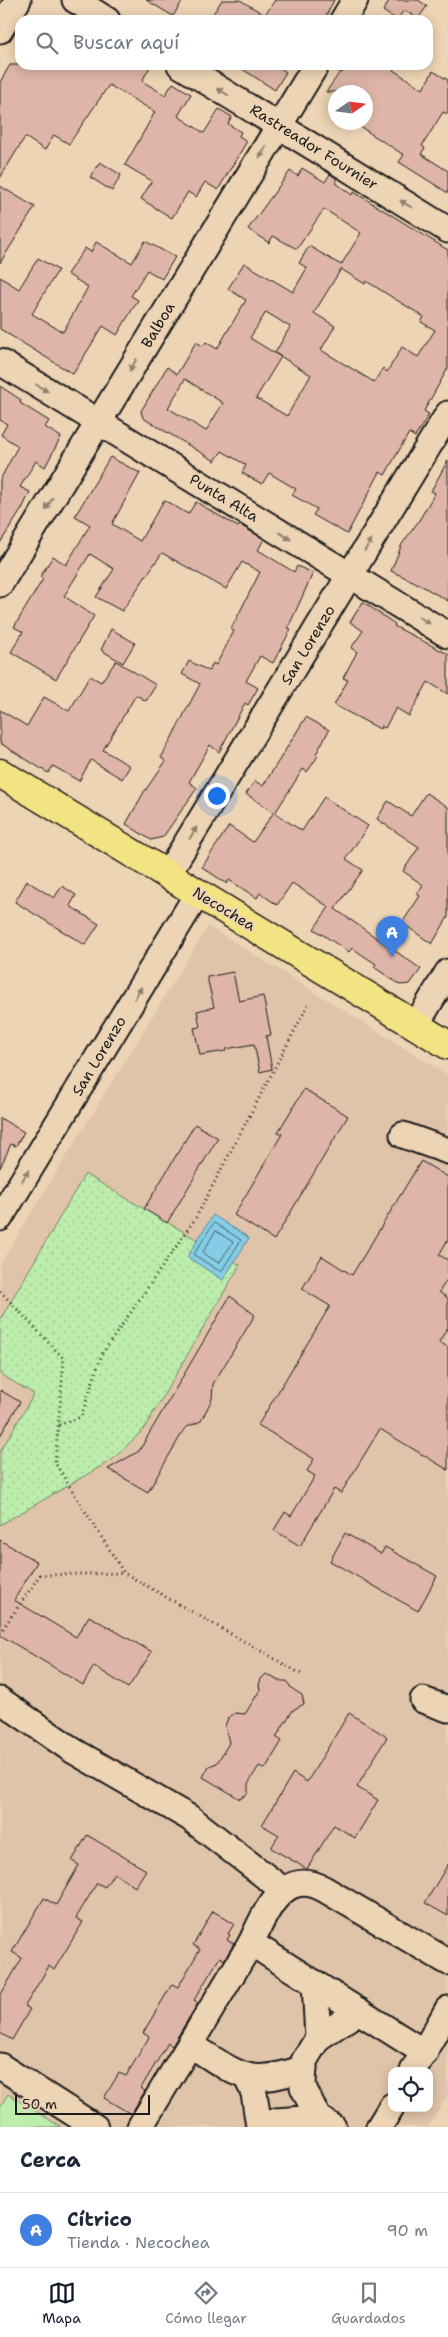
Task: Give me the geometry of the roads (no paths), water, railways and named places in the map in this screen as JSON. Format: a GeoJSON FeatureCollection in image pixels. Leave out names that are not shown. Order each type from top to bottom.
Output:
{"type":"FeatureCollection","features":[{"type":"Feature","properties":{"kind":"main road","name":"Necochea"},"geometry":{"type":"LineString","coordinates":[[0,774],[448,1044]]}},
{"type":"Feature","properties":{"kind":"street"},"geometry":{"type":"LineString","coordinates":[[0,30],[18,0]]}},
{"type":"Feature","properties":{"kind":"street"},"geometry":{"type":"LineString","coordinates":[[75,0],[99,15]]}},
{"type":"Feature","properties":{"kind":"street"},"geometry":{"type":"LineString","coordinates":[[346,15],[355,0]]}},
{"type":"Feature","properties":{"kind":"street","name":"Rastreador Fournier"},"geometry":{"type":"LineString","coordinates":[[188,70],[448,230]]}},
{"type":"Feature","properties":{"kind":"street","name":"Balboa"},"geometry":{"type":"LineString","coordinates":[[0,584],[313,70]]}},
{"type":"Feature","properties":{"kind":"street","name":"Punta Alta"},"geometry":{"type":"LineString","coordinates":[[0,362],[448,635]]}},
{"type":"Feature","properties":{"kind":"street","name":"San Lorenzo"},"geometry":{"type":"LineString","coordinates":[[167,875],[448,414]]}},
{"type":"Feature","properties":{"kind":"street","name":"San Lorenzo"},"geometry":{"type":"LineString","coordinates":[[1,1214],[198,894]]}},
{"type":"Feature","properties":{"kind":"street"},"geometry":{"type":"LineString","coordinates":[[416,1025],[448,972]]}},
{"type":"Feature","properties":{"kind":"street"},"geometry":{"type":"LineString","coordinates":[[403,1135],[448,1151]]}},
{"type":"Feature","properties":{"kind":"street"},"geometry":{"type":"LineString","coordinates":[[0,1700],[72,1750],[190,1818],[283,1890]]}},
{"type":"Feature","properties":{"kind":"street"},"geometry":{"type":"LineString","coordinates":[[422,1700],[448,1709]]}},
{"type":"Feature","properties":{"kind":"street"},"geometry":{"type":"LineString","coordinates":[[140,2127],[251,1943],[268,1907],[283,1890],[306,1882],[315,1884],[448,1962]]}},
{"type":"Feature","properties":{"kind":"street"},"geometry":{"type":"LineString","coordinates":[[251,1943],[359,2011],[419,2062],[448,2008]]}},
{"type":"Feature","properties":{"kind":"street"},"geometry":{"type":"LineString","coordinates":[[315,1984],[318,2038]]}},
{"type":"Feature","properties":{"kind":"street"},"geometry":{"type":"LineString","coordinates":[[326,2123],[303,2087],[304,2061],[318,2038],[359,2011]]}},
{"type":"Feature","properties":{"kind":"street"},"geometry":{"type":"LineString","coordinates":[[191,2045],[234,2072],[254,2079],[278,2077],[304,2068]]}},
{"type":"Feature","properties":{"kind":"street"},"geometry":{"type":"LineString","coordinates":[[0,2066],[95,2127]]}},
{"type":"Feature","properties":{"kind":"street"},"geometry":{"type":"LineString","coordinates":[[246,2076],[254,2093],[259,2127]]}},
{"type":"Feature","properties":{"kind":"street"},"geometry":{"type":"LineString","coordinates":[[379,2127],[388,2112]]}},
{"type":"Feature","properties":{"kind":"street"},"geometry":{"type":"LineString","coordinates":[[268,2127],[276,2121],[326,2123]]}},
{"type":"Feature","properties":{"kind":"water"},"geometry":{"type":"Polygon","coordinates":[[[213,1215],[249,1238],[223,1280],[187,1257],[213,1215]]]}},
{"type":"Feature","properties":{"kind":"place","name":"Cítrico"},"geometry":{"type":"Point","coordinates":[392,957]}}]}
